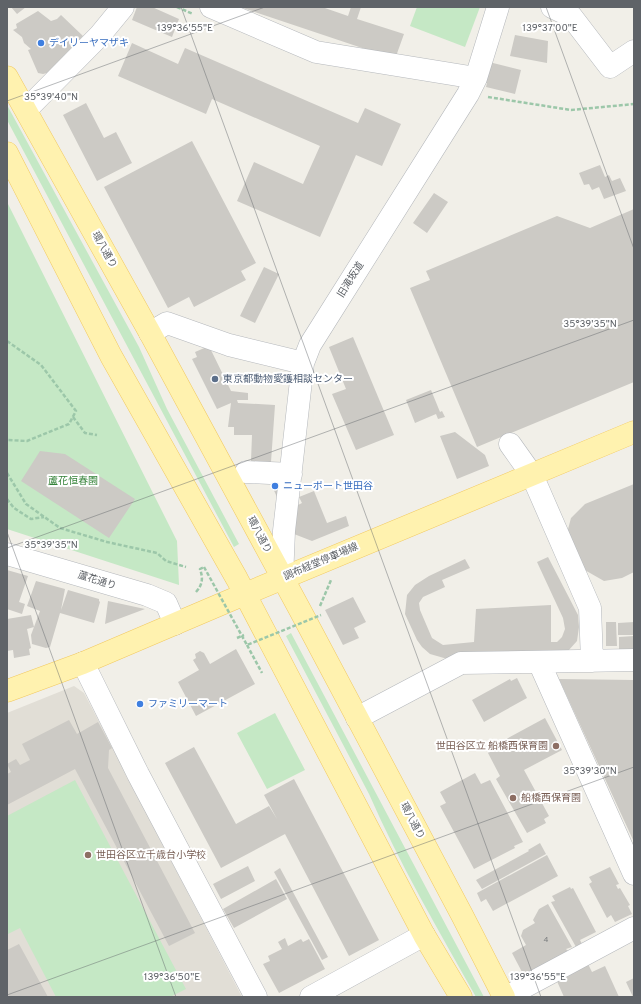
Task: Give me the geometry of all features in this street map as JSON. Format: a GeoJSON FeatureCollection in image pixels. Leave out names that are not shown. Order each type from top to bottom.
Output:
{"type":"FeatureCollection","features":[{"type":"Feature","properties":{"kind":"main road","name":"環八通り"},"geometry":{"type":"LineString","coordinates":[[7,76],[150,333],[357,718],[504,997]]}},
{"type":"Feature","properties":{"kind":"main road"},"geometry":{"type":"LineString","coordinates":[[7,153],[111,356],[245,594],[424,935],[461,997]]}},
{"type":"Feature","properties":{"kind":"main road","name":"調布経堂停車場線"},"geometry":{"type":"LineString","coordinates":[[7,691],[83,663],[282,578],[634,432]]}},
{"type":"Feature","properties":{"kind":"street"},"geometry":{"type":"LineString","coordinates":[[26,110],[100,35],[124,7]]}},
{"type":"Feature","properties":{"kind":"street"},"geometry":{"type":"LineString","coordinates":[[211,7],[316,52],[472,86]]}},
{"type":"Feature","properties":{"kind":"street","name":"旧滝坂道"},"geometry":{"type":"LineString","coordinates":[[282,578],[284,531],[303,363],[310,345],[472,86],[498,7]]}},
{"type":"Feature","properties":{"kind":"street"},"geometry":{"type":"LineString","coordinates":[[552,7],[571,16],[610,67],[634,51]]}},
{"type":"Feature","properties":{"kind":"street"},"geometry":{"type":"LineString","coordinates":[[150,333],[167,323],[229,345],[303,363]]}},
{"type":"Feature","properties":{"kind":"street"},"geometry":{"type":"LineString","coordinates":[[510,444],[532,475],[590,608],[592,661]]}},
{"type":"Feature","properties":{"kind":"street"},"geometry":{"type":"LineString","coordinates":[[246,472],[291,474]]}},
{"type":"Feature","properties":{"kind":"street","name":"蘆花通り"},"geometry":{"type":"LineString","coordinates":[[7,554],[147,595],[166,604],[175,624]]}},
{"type":"Feature","properties":{"kind":"street"},"geometry":{"type":"LineString","coordinates":[[357,718],[461,663],[634,660]]}},
{"type":"Feature","properties":{"kind":"street"},"geometry":{"type":"LineString","coordinates":[[539,662],[634,874]]}},
{"type":"Feature","properties":{"kind":"street"},"geometry":{"type":"LineString","coordinates":[[83,663],[138,774],[256,997]]}},
{"type":"Feature","properties":{"kind":"street"},"geometry":{"type":"LineString","coordinates":[[508,997],[634,928]]}},
{"type":"Feature","properties":{"kind":"street"},"geometry":{"type":"LineString","coordinates":[[311,997],[424,935]]}},
{"type":"Feature","properties":{"kind":"path"},"geometry":{"type":"LineString","coordinates":[[472,86],[571,110],[634,104]]}},
{"type":"Feature","properties":{"kind":"path"},"geometry":{"type":"LineString","coordinates":[[7,341],[41,365],[76,411],[69,424],[27,440],[7,440]]}},
{"type":"Feature","properties":{"kind":"path"},"geometry":{"type":"LineString","coordinates":[[73,417],[85,433],[97,435]]}},
{"type":"Feature","properties":{"kind":"path"},"geometry":{"type":"LineString","coordinates":[[7,473],[26,504],[60,528],[107,542],[156,553],[166,561],[186,567]]}},
{"type":"Feature","properties":{"kind":"path"},"geometry":{"type":"LineString","coordinates":[[7,499],[14,508],[31,519],[45,517]]}},
{"type":"Feature","properties":{"kind":"path"},"geometry":{"type":"LineString","coordinates":[[191,596],[201,586],[202,578],[200,569],[204,567],[262,673]]}},
{"type":"Feature","properties":{"kind":"path"},"geometry":{"type":"LineString","coordinates":[[247,645],[321,615],[318,609],[331,580]]}},
{"type":"Feature","properties":{"kind":"shaded area","name":"世田谷区立千歳台小学校"},"geometry":{"type":"Polygon","coordinates":[[[74,686],[84,693],[242,997],[7,997],[7,713],[74,686]]]}},
{"type":"Feature","properties":{"kind":"green space"},"geometry":{"type":"Polygon","coordinates":[[[417,7],[480,7],[465,47],[410,26],[417,7]]]}},
{"type":"Feature","properties":{"kind":"green space"},"geometry":{"type":"Polygon","coordinates":[[[7,105],[139,347],[167,409],[239,544],[234,547],[7,120],[7,105]]]}},
{"type":"Feature","properties":{"kind":"green space","name":"蘆花恒春園"},"geometry":{"type":"Polygon","coordinates":[[[7,202],[177,541],[179,585],[7,529],[7,202]]]}},
{"type":"Feature","properties":{"kind":"green space"},"geometry":{"type":"Polygon","coordinates":[[[291,633],[484,997],[476,997],[406,871],[369,794],[286,636],[291,633]]]}},
{"type":"Feature","properties":{"kind":"green space"},"geometry":{"type":"Polygon","coordinates":[[[275,713],[305,770],[267,789],[237,733],[275,713]]]}},
{"type":"Feature","properties":{"kind":"green space"},"geometry":{"type":"Polygon","coordinates":[[[75,780],[186,989],[170,997],[56,997],[20,928],[8,934],[7,932],[7,816],[75,780]]]}},
{"type":"Feature","properties":{"kind":"building"},"geometry":{"type":"Polygon","coordinates":[[[11,7],[26,7],[17,14],[11,7]]]}},
{"type":"Feature","properties":{"kind":"building"},"geometry":{"type":"Polygon","coordinates":[[[137,7],[152,7],[179,19],[172,37],[132,20],[137,7]]]}},
{"type":"Feature","properties":{"kind":"building"},"geometry":{"type":"Polygon","coordinates":[[[240,7],[322,7],[348,16],[351,7],[361,7],[357,19],[404,34],[395,59],[240,7]]]}},
{"type":"Feature","properties":{"kind":"building"},"geometry":{"type":"Polygon","coordinates":[[[38,11],[51,21],[57,19],[61,15],[83,36],[47,73],[43,74],[38,73],[28,50],[31,49],[24,43],[22,37],[13,30],[17,28],[16,24],[38,11]]]}},
{"type":"Feature","properties":{"kind":"building"},"geometry":{"type":"Polygon","coordinates":[[[515,35],[548,41],[547,63],[510,56],[515,35]]]}},
{"type":"Feature","properties":{"kind":"building"},"geometry":{"type":"Polygon","coordinates":[[[132,43],[178,64],[185,48],[358,123],[365,108],[401,124],[382,166],[356,155],[320,237],[237,201],[254,162],[303,184],[320,146],[212,99],[206,114],[118,76],[132,43]]]}},
{"type":"Feature","properties":{"kind":"building"},"geometry":{"type":"Polygon","coordinates":[[[489,62],[521,70],[515,94],[486,87],[487,83],[484,83],[489,62]]]}},
{"type":"Feature","properties":{"kind":"building"},"geometry":{"type":"Polygon","coordinates":[[[86,103],[104,138],[116,132],[132,163],[97,181],[63,115],[86,103]]]}},
{"type":"Feature","properties":{"kind":"building"},"geometry":{"type":"Polygon","coordinates":[[[192,141],[256,263],[241,271],[246,280],[194,307],[189,297],[168,308],[104,187],[192,141]]]}},
{"type":"Feature","properties":{"kind":"building"},"geometry":{"type":"Polygon","coordinates":[[[600,165],[605,177],[609,175],[612,181],[620,178],[626,191],[604,199],[599,187],[592,190],[589,184],[584,185],[579,173],[600,165]]]}},
{"type":"Feature","properties":{"kind":"building"},"geometry":{"type":"Polygon","coordinates":[[[434,193],[448,202],[427,233],[413,223],[434,193]]]}},
{"type":"Feature","properties":{"kind":"building"},"geometry":{"type":"Polygon","coordinates":[[[634,209],[634,382],[477,447],[410,288],[430,280],[426,271],[557,216],[590,228],[634,209]]]}},
{"type":"Feature","properties":{"kind":"building"},"geometry":{"type":"Polygon","coordinates":[[[264,267],[279,274],[255,323],[240,316],[264,267]]]}},
{"type":"Feature","properties":{"kind":"building"},"geometry":{"type":"Polygon","coordinates":[[[353,337],[394,435],[356,450],[332,394],[346,389],[329,347],[353,337]]]}},
{"type":"Feature","properties":{"kind":"building"},"geometry":{"type":"Polygon","coordinates":[[[209,346],[231,391],[248,393],[248,400],[237,400],[238,403],[275,405],[271,462],[251,461],[252,435],[234,435],[234,427],[228,427],[231,403],[217,409],[192,359],[197,357],[195,352],[209,346]]]}},
{"type":"Feature","properties":{"kind":"building"},"geometry":{"type":"Polygon","coordinates":[[[431,390],[440,412],[442,411],[445,417],[438,419],[436,414],[415,423],[406,400],[431,390]]]}},
{"type":"Feature","properties":{"kind":"building"},"geometry":{"type":"Polygon","coordinates":[[[455,432],[485,455],[489,466],[457,479],[440,436],[455,432]]]}},
{"type":"Feature","properties":{"kind":"building"},"geometry":{"type":"Polygon","coordinates":[[[40,451],[65,454],[135,499],[109,538],[21,481],[40,451]]]}},
{"type":"Feature","properties":{"kind":"building"},"geometry":{"type":"Polygon","coordinates":[[[269,480],[282,481],[280,496],[277,497],[269,480]]]}},
{"type":"Feature","properties":{"kind":"building"},"geometry":{"type":"Polygon","coordinates":[[[634,484],[634,572],[622,578],[604,581],[576,565],[567,533],[571,518],[585,504],[634,484]]]}},
{"type":"Feature","properties":{"kind":"building"},"geometry":{"type":"Polygon","coordinates":[[[314,491],[327,523],[346,516],[349,526],[312,541],[294,534],[296,506],[302,503],[299,497],[314,491]]]}},
{"type":"Feature","properties":{"kind":"building"},"geometry":{"type":"Polygon","coordinates":[[[548,557],[578,615],[579,627],[577,641],[568,651],[451,660],[430,654],[417,640],[405,614],[407,595],[415,585],[429,576],[465,559],[470,568],[442,580],[445,587],[423,597],[419,603],[420,610],[432,638],[443,645],[474,642],[476,609],[551,605],[551,642],[557,642],[562,637],[565,629],[563,618],[537,562],[548,557]]]}},
{"type":"Feature","properties":{"kind":"building"},"geometry":{"type":"Polygon","coordinates":[[[7,570],[28,576],[19,602],[25,604],[22,614],[7,609],[7,570]]]}},
{"type":"Feature","properties":{"kind":"building"},"geometry":{"type":"Polygon","coordinates":[[[36,581],[65,589],[61,610],[68,590],[99,599],[100,602],[94,623],[60,613],[50,647],[46,648],[32,644],[31,635],[40,611],[27,606],[36,581]]]}},
{"type":"Feature","properties":{"kind":"building"},"geometry":{"type":"Polygon","coordinates":[[[353,597],[366,622],[354,628],[359,638],[343,645],[325,610],[353,597]]]}},
{"type":"Feature","properties":{"kind":"building"},"geometry":{"type":"Polygon","coordinates":[[[108,601],[145,609],[105,624],[108,601]]]}},
{"type":"Feature","properties":{"kind":"building"},"geometry":{"type":"Polygon","coordinates":[[[31,615],[34,627],[27,629],[31,648],[29,649],[30,655],[14,658],[13,650],[7,651],[7,619],[31,615]]]}},
{"type":"Feature","properties":{"kind":"building"},"geometry":{"type":"Polygon","coordinates":[[[606,622],[616,622],[617,646],[606,646],[606,622]]]}},
{"type":"Feature","properties":{"kind":"building"},"geometry":{"type":"Polygon","coordinates":[[[634,622],[634,635],[618,635],[618,623],[634,622]]]}},
{"type":"Feature","properties":{"kind":"building"},"geometry":{"type":"Polygon","coordinates":[[[634,636],[634,650],[619,650],[619,637],[634,636]]]}},
{"type":"Feature","properties":{"kind":"building"},"geometry":{"type":"Polygon","coordinates":[[[236,649],[255,684],[196,716],[178,682],[199,670],[193,660],[196,658],[195,654],[200,651],[204,653],[210,664],[236,649]]]}},
{"type":"Feature","properties":{"kind":"building"},"geometry":{"type":"Polygon","coordinates":[[[517,678],[527,698],[484,722],[472,700],[510,679],[511,681],[517,678]]]}},
{"type":"Feature","properties":{"kind":"building"},"geometry":{"type":"Polygon","coordinates":[[[559,679],[634,680],[634,842],[559,679]]]}},
{"type":"Feature","properties":{"kind":"building"},"geometry":{"type":"Polygon","coordinates":[[[545,718],[562,750],[524,770],[549,816],[544,819],[546,823],[527,833],[496,779],[500,776],[488,753],[488,749],[545,718]]]}},
{"type":"Feature","properties":{"kind":"building"},"geometry":{"type":"Polygon","coordinates":[[[69,720],[77,734],[98,722],[112,748],[109,750],[108,768],[195,933],[169,946],[75,769],[7,805],[7,774],[11,772],[7,764],[16,759],[20,765],[30,760],[22,744],[69,720]]]}},
{"type":"Feature","properties":{"kind":"building"},"geometry":{"type":"Polygon","coordinates":[[[194,747],[236,824],[269,806],[277,819],[264,795],[294,779],[379,940],[349,956],[285,834],[221,868],[165,763],[194,747]]]}},
{"type":"Feature","properties":{"kind":"building"},"geometry":{"type":"Polygon","coordinates":[[[475,773],[481,784],[490,780],[523,842],[514,846],[515,848],[474,869],[440,806],[446,803],[440,792],[475,773]]]}},
{"type":"Feature","properties":{"kind":"building"},"geometry":{"type":"Polygon","coordinates":[[[540,843],[546,854],[482,889],[476,880],[529,851],[528,850],[540,843]]]}},
{"type":"Feature","properties":{"kind":"building"},"geometry":{"type":"Polygon","coordinates":[[[547,855],[558,876],[493,911],[486,899],[481,902],[477,893],[547,855]]]}},
{"type":"Feature","properties":{"kind":"building"},"geometry":{"type":"Polygon","coordinates":[[[248,866],[255,881],[221,899],[213,884],[248,866]]]}},
{"type":"Feature","properties":{"kind":"building"},"geometry":{"type":"Polygon","coordinates":[[[610,867],[619,884],[616,885],[618,889],[620,888],[630,905],[628,906],[632,914],[615,922],[611,915],[607,918],[589,884],[592,882],[589,877],[610,867]]]}},
{"type":"Feature","properties":{"kind":"building"},"geometry":{"type":"Polygon","coordinates":[[[280,868],[328,957],[322,960],[274,872],[280,868]]]}},
{"type":"Feature","properties":{"kind":"building"},"geometry":{"type":"Polygon","coordinates":[[[276,879],[287,899],[234,928],[223,909],[276,879]]]}},
{"type":"Feature","properties":{"kind":"building"},"geometry":{"type":"Polygon","coordinates":[[[570,887],[571,889],[573,888],[596,932],[580,940],[582,944],[576,947],[551,902],[555,901],[552,896],[570,887]]]}},
{"type":"Feature","properties":{"kind":"building"},"geometry":{"type":"Polygon","coordinates":[[[548,904],[572,947],[566,949],[568,951],[526,974],[525,971],[522,972],[512,953],[526,945],[521,936],[523,930],[535,923],[533,920],[539,909],[548,904]]]}},
{"type":"Feature","properties":{"kind":"building"},"geometry":{"type":"Polygon","coordinates":[[[285,938],[288,946],[301,939],[303,942],[309,939],[325,969],[279,993],[263,964],[270,961],[268,956],[282,949],[278,942],[285,938]]]}},
{"type":"Feature","properties":{"kind":"building"},"geometry":{"type":"Polygon","coordinates":[[[19,944],[48,997],[7,997],[7,950],[19,944]]]}},
{"type":"Feature","properties":{"kind":"building"},"geometry":{"type":"Polygon","coordinates":[[[588,964],[592,972],[605,966],[619,997],[564,997],[556,979],[588,964]]]}},
{"type":"Feature","properties":{"kind":"building"},"geometry":{"type":"Polygon","coordinates":[[[634,978],[634,997],[633,997],[626,982],[634,978]]]}},
{"type":"Feature","properties":{"kind":"place","name":"デイリーヤマザキ"},"geometry":{"type":"Point","coordinates":[41,43]}},
{"type":"Feature","properties":{"kind":"place","name":"東京都動物愛護相談センター"},"geometry":{"type":"Point","coordinates":[215,379]}},
{"type":"Feature","properties":{"kind":"place","name":"ニューポート世田谷"},"geometry":{"type":"Point","coordinates":[275,486]}},
{"type":"Feature","properties":{"kind":"place","name":"ファミリーマート"},"geometry":{"type":"Point","coordinates":[140,704]}},
{"type":"Feature","properties":{"kind":"place","name":"世田谷区立 船橋西保育園"},"geometry":{"type":"Point","coordinates":[556,746]}},
{"type":"Feature","properties":{"kind":"place","name":"船橋西保育園"},"geometry":{"type":"Point","coordinates":[513,798]}},
{"type":"Feature","properties":{"kind":"place","name":"世田谷区立千歳台小学校"},"geometry":{"type":"Point","coordinates":[88,855]}}]}
